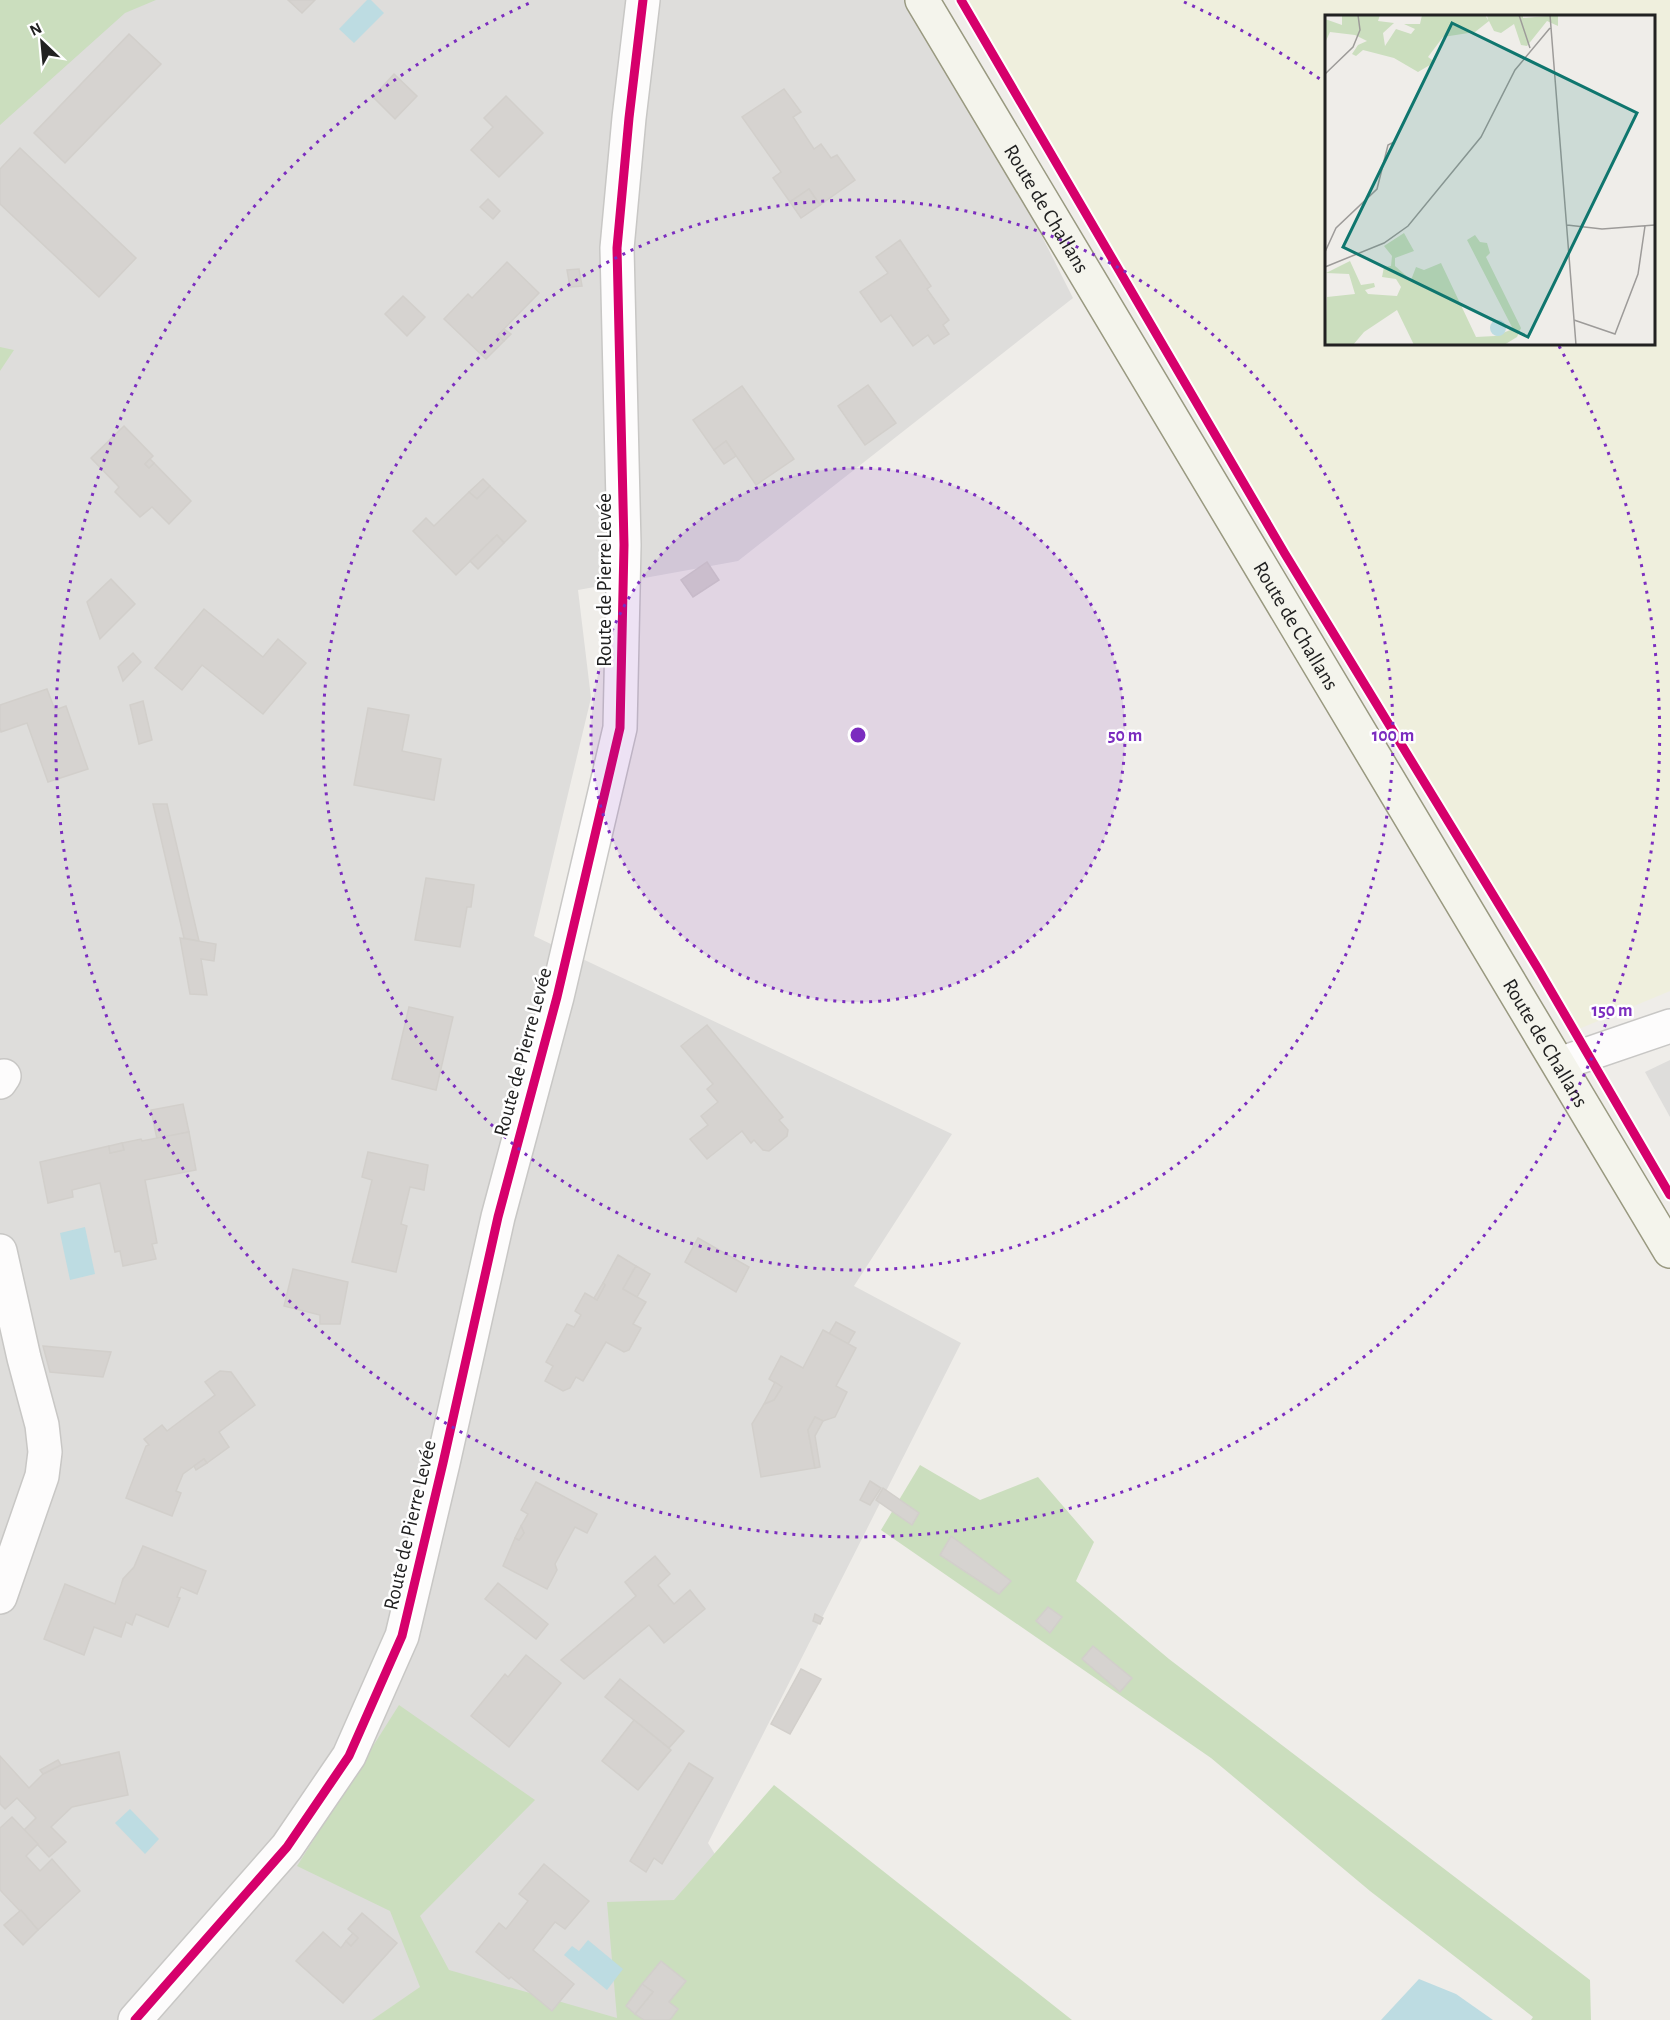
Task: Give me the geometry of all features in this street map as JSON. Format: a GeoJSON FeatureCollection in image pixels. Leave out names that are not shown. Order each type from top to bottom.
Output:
{"type":"FeatureCollection","features":[{"type":"Feature","properties":{"kind":"main road","name":"Route de Challans"},"geometry":{"type":"LineString","coordinates":[[922,0],[1670,1251]]}},
{"type":"Feature","properties":{"kind":"street","name":"Route de Pierre Levée"},"geometry":{"type":"LineString","coordinates":[[135,2020],[287,1847],[350,1756],[402,1636],[498,1217],[557,997],[620,728],[624,545],[617,248],[643,0]]}},
{"type":"Feature","properties":{"kind":"street"},"geometry":{"type":"LineString","coordinates":[[1559,1064],[1670,1026]]}},
{"type":"Feature","properties":{"kind":"street"},"geometry":{"type":"LineString","coordinates":[[0,1251],[42,1425],[45,1452],[42,1476],[0,1597]]}},
{"type":"Feature","properties":{"kind":"shaded area"},"geometry":{"type":"Polygon","coordinates":[[[0,0],[923,0],[1073,298],[738,561],[578,590],[591,698],[534,936],[952,1134],[854,1286],[961,1343],[708,1843],[765,1934],[682,2020],[0,2020],[0,0]]]}},
{"type":"Feature","properties":{"kind":"shaded area"},"geometry":{"type":"Polygon","coordinates":[[[1670,1060],[1670,1117],[1645,1072],[1670,1060]]]}},
{"type":"Feature","properties":{"kind":"green space"},"geometry":{"type":"Polygon","coordinates":[[[0,0],[156,0],[125,13],[0,125],[0,0]]]}},
{"type":"Feature","properties":{"kind":"green space"},"geometry":{"type":"Polygon","coordinates":[[[965,0],[1670,0],[1670,991],[1574,1031],[965,0]]]}},
{"type":"Feature","properties":{"kind":"green space"},"geometry":{"type":"Polygon","coordinates":[[[0,347],[14,350],[0,371],[0,347]]]}},
{"type":"Feature","properties":{"kind":"green space"},"geometry":{"type":"Polygon","coordinates":[[[920,1465],[980,1500],[1038,1477],[1094,1542],[1076,1581],[1169,1659],[1590,1980],[1591,2020],[1531,2020],[1533,2017],[1370,1891],[1211,1758],[881,1530],[920,1465]]]}},
{"type":"Feature","properties":{"kind":"green space"},"geometry":{"type":"Polygon","coordinates":[[[399,1705],[535,1800],[420,1916],[449,1970],[617,2018],[607,1902],[674,1900],[774,1785],[1072,2020],[372,2020],[420,1987],[390,1911],[297,1866],[399,1705]]]}},
{"type":"Feature","properties":{"kind":"water"},"geometry":{"type":"Polygon","coordinates":[[[367,0],[371,0],[384,13],[354,43],[339,29],[367,0]]]}},
{"type":"Feature","properties":{"kind":"water"},"geometry":{"type":"Polygon","coordinates":[[[85,1227],[95,1274],[70,1280],[60,1233],[85,1227]]]}},
{"type":"Feature","properties":{"kind":"water"},"geometry":{"type":"Polygon","coordinates":[[[130,1809],[159,1839],[145,1854],[115,1823],[130,1809]]]}},
{"type":"Feature","properties":{"kind":"water"},"geometry":{"type":"Polygon","coordinates":[[[588,1940],[623,1969],[607,1990],[564,1955],[572,1946],[579,1951],[588,1940]]]}},
{"type":"Feature","properties":{"kind":"water"},"geometry":{"type":"Polygon","coordinates":[[[1419,1979],[1456,1994],[1493,2020],[1381,2020],[1419,1979]]]}},
{"type":"Feature","properties":{"kind":"building"},"geometry":{"type":"Polygon","coordinates":[[[288,0],[315,0],[302,13],[288,0]]]}},
{"type":"Feature","properties":{"kind":"building"},"geometry":{"type":"Polygon","coordinates":[[[129,34],[161,64],[65,163],[34,133],[129,34]]]}},
{"type":"Feature","properties":{"kind":"building"},"geometry":{"type":"Polygon","coordinates":[[[394,74],[417,96],[395,119],[373,97],[394,74]]]}},
{"type":"Feature","properties":{"kind":"building"},"geometry":{"type":"Polygon","coordinates":[[[784,89],[801,112],[793,117],[814,149],[821,144],[831,158],[837,155],[855,180],[820,205],[809,189],[790,202],[773,178],[781,172],[742,117],[784,89]]]}},
{"type":"Feature","properties":{"kind":"building"},"geometry":{"type":"Polygon","coordinates":[[[506,96],[543,133],[499,177],[471,150],[493,127],[484,118],[506,96]]]}},
{"type":"Feature","properties":{"kind":"building"},"geometry":{"type":"Polygon","coordinates":[[[20,148],[136,258],[99,297],[0,204],[0,169],[20,148]]]}},
{"type":"Feature","properties":{"kind":"building"},"geometry":{"type":"Polygon","coordinates":[[[809,189],[820,205],[801,218],[790,202],[809,189]]]}},
{"type":"Feature","properties":{"kind":"building"},"geometry":{"type":"Polygon","coordinates":[[[488,199],[500,211],[493,219],[480,207],[488,199]]]}},
{"type":"Feature","properties":{"kind":"building"},"geometry":{"type":"Polygon","coordinates":[[[900,240],[931,286],[927,289],[949,320],[943,325],[949,334],[934,344],[928,335],[913,346],[891,315],[881,322],[860,292],[888,273],[876,257],[900,240]]]}},
{"type":"Feature","properties":{"kind":"building"},"geometry":{"type":"Polygon","coordinates":[[[507,262],[539,293],[498,335],[504,341],[486,359],[444,319],[468,294],[472,298],[507,262]]]}},
{"type":"Feature","properties":{"kind":"building"},"geometry":{"type":"Polygon","coordinates":[[[579,269],[582,286],[570,287],[567,270],[579,269]]]}},
{"type":"Feature","properties":{"kind":"building"},"geometry":{"type":"Polygon","coordinates":[[[403,296],[425,317],[407,336],[385,314],[403,296]]]}},
{"type":"Feature","properties":{"kind":"building"},"geometry":{"type":"Polygon","coordinates":[[[504,329],[511,334],[504,341],[498,335],[504,329]]]}},
{"type":"Feature","properties":{"kind":"building"},"geometry":{"type":"Polygon","coordinates":[[[868,385],[896,423],[865,445],[838,406],[868,385]]]}},
{"type":"Feature","properties":{"kind":"building"},"geometry":{"type":"Polygon","coordinates":[[[742,386],[794,459],[756,485],[726,441],[714,450],[693,420],[742,386]]]}},
{"type":"Feature","properties":{"kind":"building"},"geometry":{"type":"Polygon","coordinates":[[[124,426],[153,456],[145,464],[149,468],[154,463],[191,501],[169,524],[152,507],[140,517],[115,492],[119,487],[91,458],[124,426]]]}},
{"type":"Feature","properties":{"kind":"building"},"geometry":{"type":"Polygon","coordinates":[[[726,441],[736,456],[724,464],[714,450],[726,441]]]}},
{"type":"Feature","properties":{"kind":"building"},"geometry":{"type":"Polygon","coordinates":[[[150,459],[154,463],[149,468],[145,464],[150,459]]]}},
{"type":"Feature","properties":{"kind":"building"},"geometry":{"type":"Polygon","coordinates":[[[483,479],[490,486],[477,499],[469,492],[483,479]]]}},
{"type":"Feature","properties":{"kind":"building"},"geometry":{"type":"Polygon","coordinates":[[[490,486],[526,521],[504,543],[497,535],[456,575],[413,531],[426,518],[434,526],[469,492],[477,499],[490,486]]]}},
{"type":"Feature","properties":{"kind":"building"},"geometry":{"type":"Polygon","coordinates":[[[497,535],[504,543],[478,569],[470,561],[497,535]]]}},
{"type":"Feature","properties":{"kind":"building"},"geometry":{"type":"Polygon","coordinates":[[[707,562],[719,580],[693,597],[681,580],[707,562]]]}},
{"type":"Feature","properties":{"kind":"building"},"geometry":{"type":"Polygon","coordinates":[[[111,579],[135,604],[100,639],[87,602],[111,579]]]}},
{"type":"Feature","properties":{"kind":"building"},"geometry":{"type":"Polygon","coordinates":[[[204,609],[263,657],[278,639],[306,663],[263,714],[202,665],[182,690],[155,668],[204,609]]]}},
{"type":"Feature","properties":{"kind":"building"},"geometry":{"type":"Polygon","coordinates":[[[133,653],[141,662],[123,681],[118,667],[133,653]]]}},
{"type":"Feature","properties":{"kind":"building"},"geometry":{"type":"Polygon","coordinates":[[[47,689],[55,710],[66,706],[88,769],[48,782],[27,723],[1,732],[0,728],[0,705],[47,689]]]}},
{"type":"Feature","properties":{"kind":"building"},"geometry":{"type":"Polygon","coordinates":[[[143,701],[152,740],[139,744],[130,705],[143,701]]]}},
{"type":"Feature","properties":{"kind":"building"},"geometry":{"type":"Polygon","coordinates":[[[368,708],[409,715],[402,751],[441,759],[434,800],[354,785],[368,708]]]}},
{"type":"Feature","properties":{"kind":"building"},"geometry":{"type":"Polygon","coordinates":[[[153,804],[167,804],[199,941],[184,938],[153,804]]]}},
{"type":"Feature","properties":{"kind":"building"},"geometry":{"type":"Polygon","coordinates":[[[426,878],[474,885],[471,907],[467,907],[460,947],[415,940],[426,878]]]}},
{"type":"Feature","properties":{"kind":"building"},"geometry":{"type":"Polygon","coordinates":[[[180,938],[216,944],[214,961],[201,959],[207,995],[190,994],[180,938]]]}},
{"type":"Feature","properties":{"kind":"building"},"geometry":{"type":"Polygon","coordinates":[[[409,1007],[453,1017],[436,1090],[392,1079],[409,1007]]]}},
{"type":"Feature","properties":{"kind":"building"},"geometry":{"type":"Polygon","coordinates":[[[707,1025],[783,1117],[779,1120],[788,1130],[787,1136],[769,1151],[763,1150],[754,1140],[751,1143],[742,1131],[707,1159],[690,1139],[708,1125],[701,1116],[718,1102],[707,1089],[713,1084],[681,1046],[707,1025]]]}},
{"type":"Feature","properties":{"kind":"building"},"geometry":{"type":"Polygon","coordinates":[[[183,1104],[189,1132],[157,1139],[151,1110],[183,1104]]]}},
{"type":"Feature","properties":{"kind":"building"},"geometry":{"type":"Polygon","coordinates":[[[189,1132],[196,1170],[145,1180],[157,1243],[152,1244],[156,1259],[123,1266],[120,1251],[115,1252],[100,1183],[72,1190],[73,1197],[48,1203],[40,1162],[109,1146],[110,1153],[124,1150],[122,1143],[189,1132]]]}},
{"type":"Feature","properties":{"kind":"building"},"geometry":{"type":"Polygon","coordinates":[[[122,1143],[124,1150],[110,1153],[109,1146],[122,1143]]]}},
{"type":"Feature","properties":{"kind":"building"},"geometry":{"type":"Polygon","coordinates":[[[368,1152],[428,1165],[424,1190],[410,1187],[401,1224],[407,1226],[396,1272],[352,1262],[372,1180],[362,1177],[368,1152]]]}},
{"type":"Feature","properties":{"kind":"building"},"geometry":{"type":"Polygon","coordinates":[[[698,1238],[749,1267],[736,1292],[685,1262],[698,1238]]]}},
{"type":"Feature","properties":{"kind":"building"},"geometry":{"type":"Polygon","coordinates":[[[618,1255],[636,1266],[623,1289],[646,1302],[633,1324],[641,1328],[629,1350],[624,1352],[606,1342],[583,1381],[576,1377],[570,1388],[563,1391],[545,1381],[553,1366],[546,1362],[567,1324],[574,1327],[581,1315],[575,1311],[585,1293],[597,1300],[618,1255]]]}},
{"type":"Feature","properties":{"kind":"building"},"geometry":{"type":"Polygon","coordinates":[[[636,1266],[650,1274],[637,1297],[623,1289],[636,1266]]]}},
{"type":"Feature","properties":{"kind":"building"},"geometry":{"type":"Polygon","coordinates":[[[293,1269],[348,1282],[340,1324],[320,1324],[320,1315],[284,1306],[293,1269]]]}},
{"type":"Feature","properties":{"kind":"building"},"geometry":{"type":"Polygon","coordinates":[[[603,1283],[605,1285],[597,1300],[594,1298],[603,1283]]]}},
{"type":"Feature","properties":{"kind":"building"},"geometry":{"type":"Polygon","coordinates":[[[836,1322],[855,1332],[848,1344],[829,1334],[836,1322]]]}},
{"type":"Feature","properties":{"kind":"building"},"geometry":{"type":"Polygon","coordinates":[[[823,1330],[856,1348],[836,1386],[847,1392],[835,1417],[823,1421],[815,1417],[808,1430],[815,1468],[761,1477],[752,1424],[764,1404],[774,1400],[782,1387],[769,1379],[781,1356],[803,1368],[823,1330]]]}},
{"type":"Feature","properties":{"kind":"building"},"geometry":{"type":"Polygon","coordinates":[[[43,1346],[111,1352],[103,1377],[50,1372],[43,1346]]]}},
{"type":"Feature","properties":{"kind":"building"},"geometry":{"type":"Polygon","coordinates":[[[220,1371],[231,1372],[255,1405],[219,1432],[229,1447],[207,1463],[204,1459],[183,1474],[176,1491],[181,1493],[172,1516],[126,1498],[146,1446],[149,1445],[144,1439],[162,1425],[167,1431],[215,1395],[205,1382],[220,1371]]]}},
{"type":"Feature","properties":{"kind":"building"},"geometry":{"type":"Polygon","coordinates":[[[775,1382],[782,1387],[774,1400],[764,1404],[775,1382]]]}},
{"type":"Feature","properties":{"kind":"building"},"geometry":{"type":"Polygon","coordinates":[[[815,1417],[823,1421],[815,1436],[820,1467],[815,1468],[808,1430],[815,1417]]]}},
{"type":"Feature","properties":{"kind":"building"},"geometry":{"type":"Polygon","coordinates":[[[204,1459],[207,1463],[196,1470],[194,1466],[204,1459]]]}},
{"type":"Feature","properties":{"kind":"building"},"geometry":{"type":"Polygon","coordinates":[[[870,1481],[881,1488],[870,1505],[860,1500],[870,1481]]]}},
{"type":"Feature","properties":{"kind":"building"},"geometry":{"type":"Polygon","coordinates":[[[536,1482],[597,1514],[587,1533],[575,1527],[555,1564],[557,1570],[547,1589],[503,1566],[515,1538],[519,1540],[524,1533],[521,1526],[528,1514],[521,1510],[536,1482]]]}},
{"type":"Feature","properties":{"kind":"building"},"geometry":{"type":"Polygon","coordinates":[[[883,1488],[919,1513],[912,1525],[876,1500],[883,1488]]]}},
{"type":"Feature","properties":{"kind":"building"},"geometry":{"type":"Polygon","coordinates":[[[521,1526],[524,1533],[519,1540],[515,1538],[521,1526]]]}},
{"type":"Feature","properties":{"kind":"building"},"geometry":{"type":"Polygon","coordinates":[[[951,1536],[1011,1581],[999,1594],[940,1555],[951,1536]]]}},
{"type":"Feature","properties":{"kind":"building"},"geometry":{"type":"Polygon","coordinates":[[[143,1546],[206,1571],[197,1594],[181,1587],[177,1597],[180,1598],[168,1627],[136,1614],[132,1625],[126,1622],[121,1637],[94,1627],[84,1655],[44,1639],[65,1584],[115,1604],[123,1579],[134,1567],[143,1546]]]}},
{"type":"Feature","properties":{"kind":"building"},"geometry":{"type":"Polygon","coordinates":[[[655,1556],[670,1574],[658,1585],[674,1604],[690,1590],[705,1609],[664,1643],[649,1625],[584,1679],[561,1660],[636,1596],[625,1582],[655,1556]]]}},
{"type":"Feature","properties":{"kind":"building"},"geometry":{"type":"Polygon","coordinates":[[[498,1583],[548,1624],[536,1639],[485,1599],[498,1583]]]}},
{"type":"Feature","properties":{"kind":"building"},"geometry":{"type":"Polygon","coordinates":[[[1048,1607],[1062,1617],[1050,1633],[1036,1621],[1048,1607]]]}},
{"type":"Feature","properties":{"kind":"building"},"geometry":{"type":"Polygon","coordinates":[[[815,1614],[823,1618],[820,1624],[813,1621],[815,1614]]]}},
{"type":"Feature","properties":{"kind":"building"},"geometry":{"type":"Polygon","coordinates":[[[1093,1646],[1132,1678],[1120,1692],[1082,1659],[1093,1646]]]}},
{"type":"Feature","properties":{"kind":"building"},"geometry":{"type":"Polygon","coordinates":[[[526,1655],[561,1683],[509,1747],[471,1716],[505,1674],[508,1677],[526,1655]]]}},
{"type":"Feature","properties":{"kind":"building"},"geometry":{"type":"Polygon","coordinates":[[[801,1669],[821,1679],[790,1734],[771,1724],[801,1669]]]}},
{"type":"Feature","properties":{"kind":"building"},"geometry":{"type":"Polygon","coordinates":[[[620,1679],[684,1731],[669,1748],[605,1697],[620,1679]]]}},
{"type":"Feature","properties":{"kind":"building"},"geometry":{"type":"Polygon","coordinates":[[[634,1720],[671,1750],[638,1790],[602,1761],[634,1720]]]}},
{"type":"Feature","properties":{"kind":"building"},"geometry":{"type":"Polygon","coordinates":[[[119,1752],[128,1795],[72,1807],[51,1827],[66,1842],[49,1857],[24,1830],[36,1818],[17,1798],[5,1809],[0,1804],[0,1756],[29,1788],[43,1774],[61,1765],[119,1752]]]}},
{"type":"Feature","properties":{"kind":"building"},"geometry":{"type":"Polygon","coordinates":[[[58,1760],[61,1765],[43,1774],[40,1770],[58,1760]]]}},
{"type":"Feature","properties":{"kind":"building"},"geometry":{"type":"Polygon","coordinates":[[[689,1763],[713,1778],[662,1864],[654,1858],[646,1872],[630,1861],[689,1763]]]}},
{"type":"Feature","properties":{"kind":"building"},"geometry":{"type":"Polygon","coordinates":[[[12,1817],[38,1844],[26,1856],[40,1871],[52,1859],[80,1891],[38,1930],[0,1890],[0,1828],[12,1817]]]}},
{"type":"Feature","properties":{"kind":"building"},"geometry":{"type":"Polygon","coordinates":[[[544,1864],[589,1901],[565,1929],[555,1922],[533,1950],[574,1984],[552,2011],[476,1952],[499,1923],[506,1929],[528,1901],[519,1894],[544,1864]]]}},
{"type":"Feature","properties":{"kind":"building"},"geometry":{"type":"Polygon","coordinates":[[[21,1910],[38,1930],[23,1945],[4,1925],[21,1910]]]}},
{"type":"Feature","properties":{"kind":"building"},"geometry":{"type":"Polygon","coordinates":[[[362,1913],[397,1943],[343,2003],[296,1961],[323,1932],[341,1948],[346,1941],[351,1946],[358,1938],[348,1929],[362,1913]]]}},
{"type":"Feature","properties":{"kind":"building"},"geometry":{"type":"Polygon","coordinates":[[[353,1933],[358,1938],[351,1946],[346,1941],[353,1933]]]}},
{"type":"Feature","properties":{"kind":"building"},"geometry":{"type":"Polygon","coordinates":[[[661,1961],[686,1981],[669,2002],[678,2009],[670,2020],[644,2020],[635,2014],[653,1992],[642,1984],[661,1961]]]}},
{"type":"Feature","properties":{"kind":"building"},"geometry":{"type":"Polygon","coordinates":[[[642,1984],[653,1992],[635,2014],[626,2006],[642,1984]]]}},
{"type":"Feature","properties":{"kind":"cycle path"},"geometry":{"type":"LineString","coordinates":[[135,2020],[287,1847],[349,1756],[402,1636],[498,1217],[557,997],[620,728],[624,545],[617,248],[643,0]]}},
{"type":"Feature","properties":{"kind":"cycle path"},"geometry":{"type":"LineString","coordinates":[[961,0],[1285,554],[1537,967],[1670,1195]]}}]}
